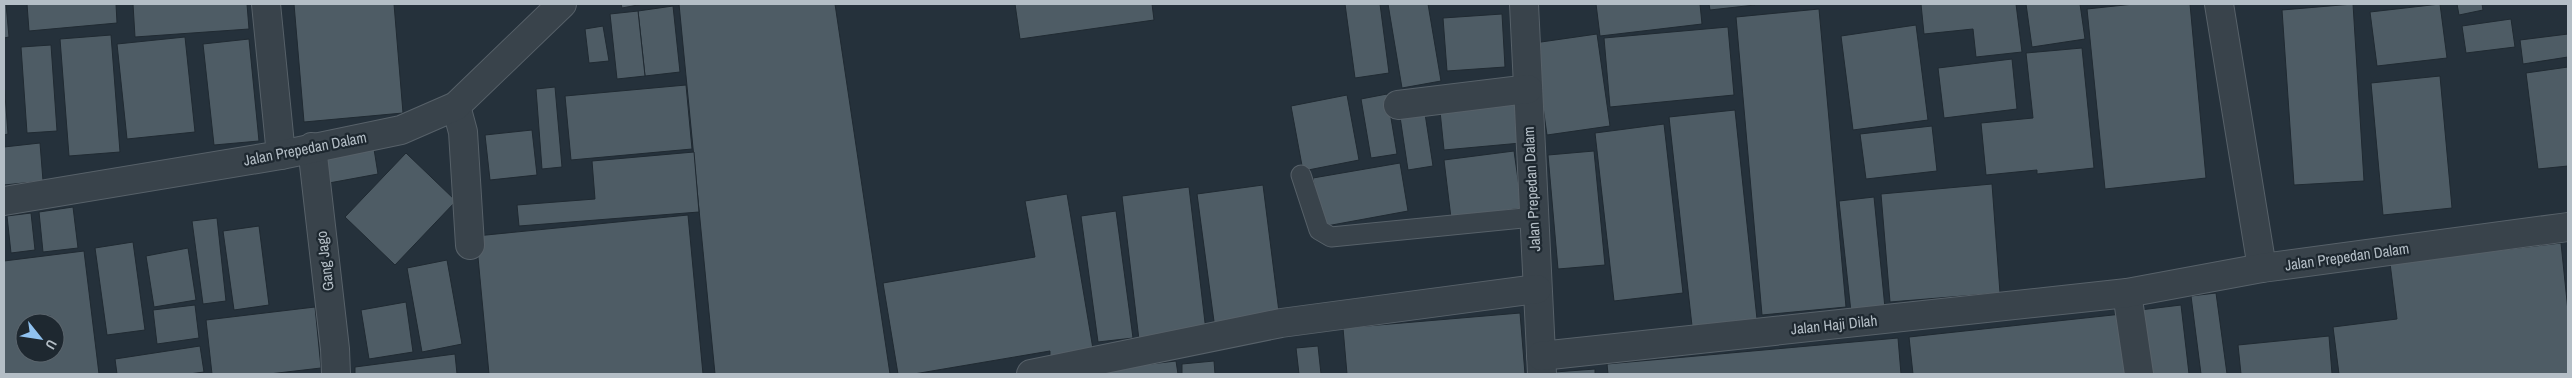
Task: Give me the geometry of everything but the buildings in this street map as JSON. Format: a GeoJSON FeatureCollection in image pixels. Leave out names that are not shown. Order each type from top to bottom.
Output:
{"type":"FeatureCollection","features":[{"type":"Feature","properties":{"kind":"street"},"geometry":{"type":"LineString","coordinates":[[266,4],[281,155]]}},
{"type":"Feature","properties":{"kind":"street","name":"Jalan Prepedan Dalam"},"geometry":{"type":"LineString","coordinates":[[4,201],[281,155],[312,147],[401,130],[456,106],[562,4]]}},
{"type":"Feature","properties":{"kind":"street","name":"Jalan Prepedan Dalam"},"geometry":{"type":"LineString","coordinates":[[1524,4],[1541,365]]}},
{"type":"Feature","properties":{"kind":"street"},"geometry":{"type":"LineString","coordinates":[[2219,4],[2262,268]]}},
{"type":"Feature","properties":{"kind":"street"},"geometry":{"type":"LineString","coordinates":[[1398,105],[1528,89]]}},
{"type":"Feature","properties":{"kind":"street"},"geometry":{"type":"LineString","coordinates":[[456,106],[463,132],[470,245]]}},
{"type":"Feature","properties":{"kind":"street","name":"Gang Jago"},"geometry":{"type":"LineString","coordinates":[[312,147],[335,349],[336,374]]}},
{"type":"Feature","properties":{"kind":"street","name":"Jalan Prepedan Dalam"},"geometry":{"type":"LineString","coordinates":[[2127,293],[2262,268],[2568,227]]}},
{"type":"Feature","properties":{"kind":"street"},"geometry":{"type":"LineString","coordinates":[[1031,374],[1087,368],[1281,323],[1537,289]]}},
{"type":"Feature","properties":{"kind":"street"},"geometry":{"type":"LineString","coordinates":[[2127,293],[2139,374]]}},
{"type":"Feature","properties":{"kind":"street","name":"Jalan Haji Dilah"},"geometry":{"type":"LineString","coordinates":[[1541,365],[2127,293]]}},
{"type":"Feature","properties":{"kind":"lane"},"geometry":{"type":"LineString","coordinates":[[1301,176],[1319,230],[1331,237],[1533,217]]}}]}
